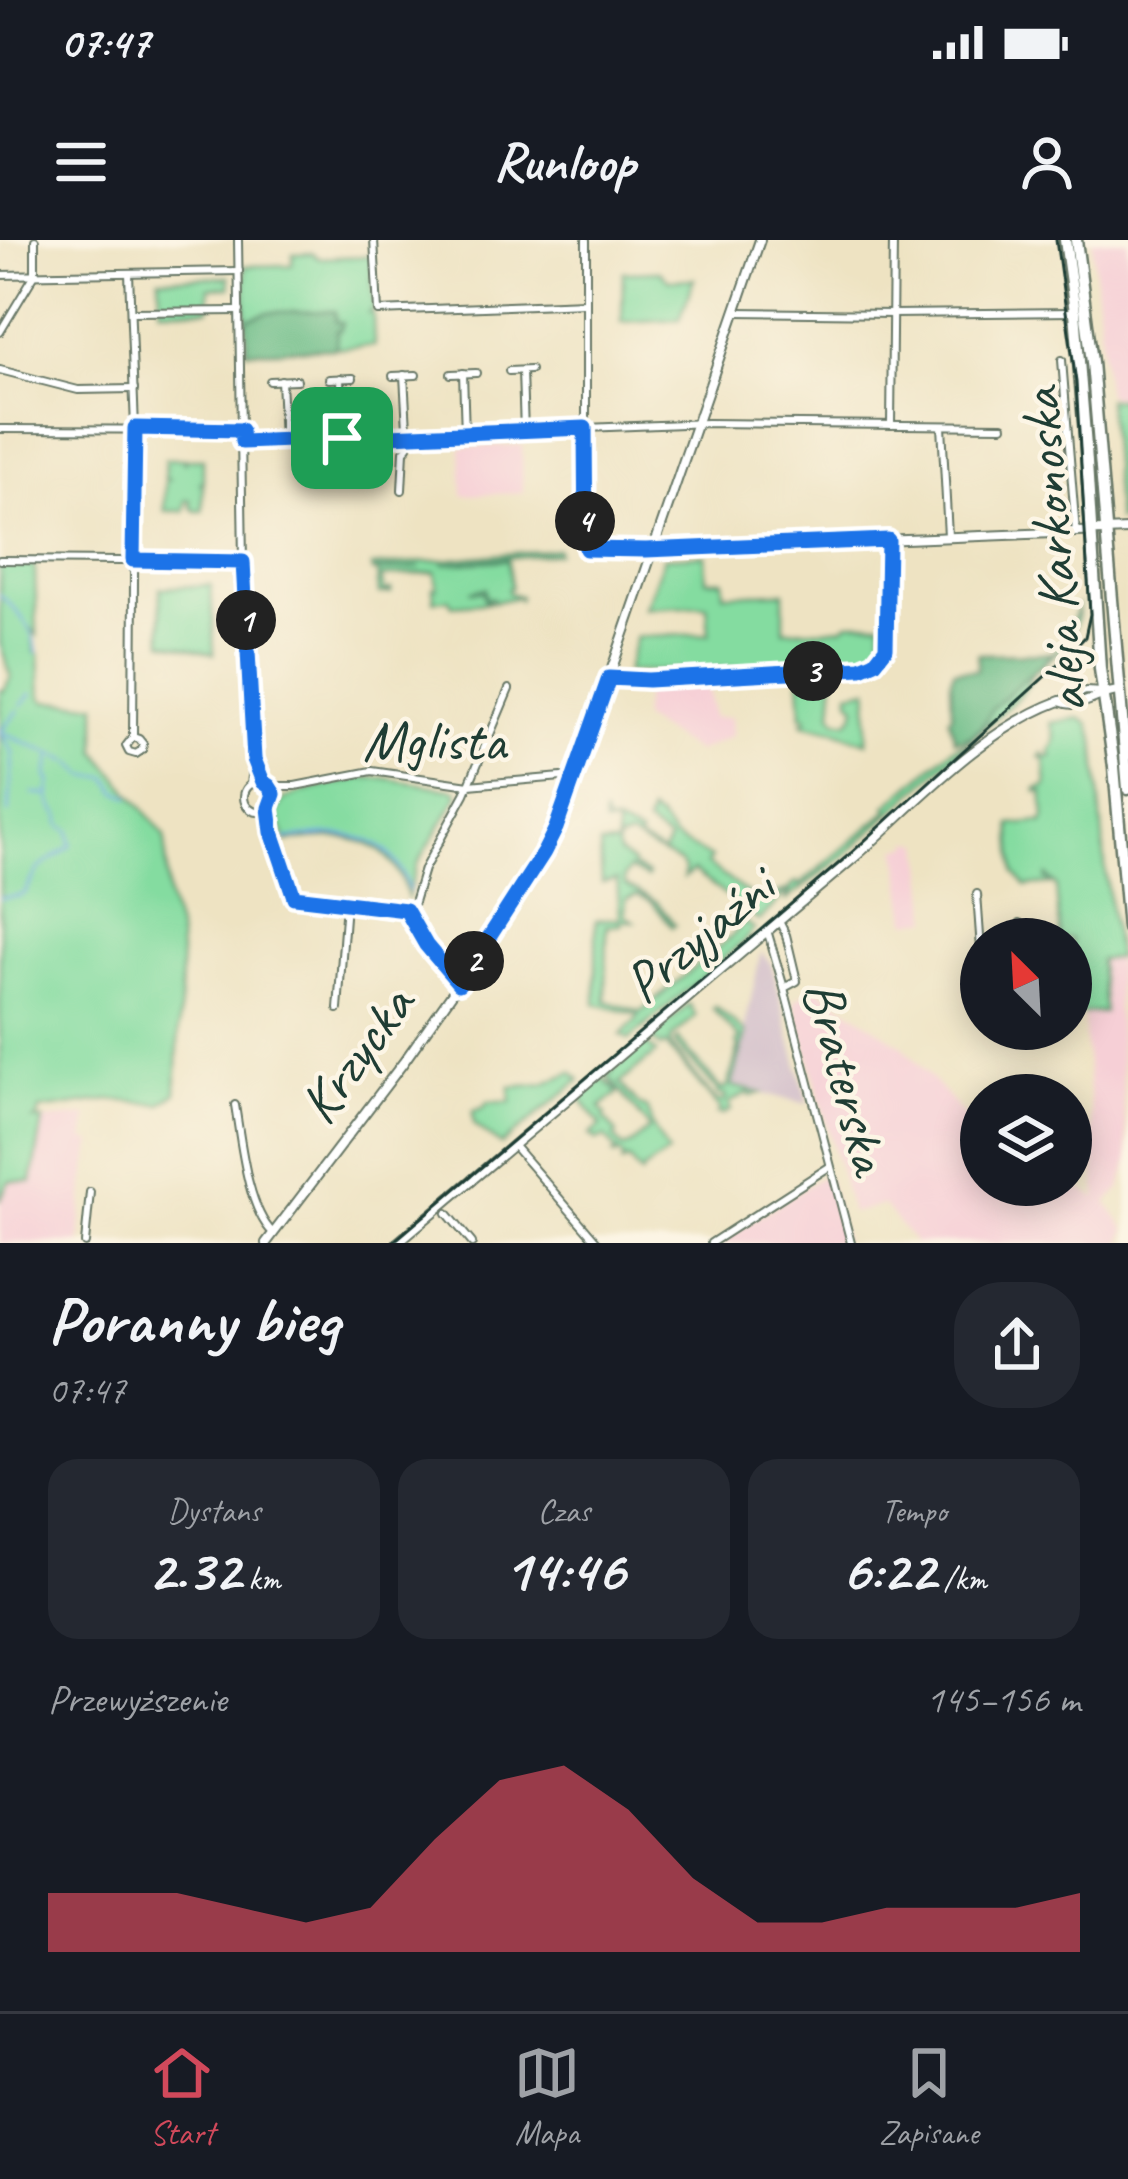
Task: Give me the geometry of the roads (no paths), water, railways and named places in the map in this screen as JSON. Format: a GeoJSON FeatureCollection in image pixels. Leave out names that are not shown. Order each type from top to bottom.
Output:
{"type":"FeatureCollection","features":[{"type":"Feature","properties":{"kind":"main road","name":"aleja Karkonoska"},"geometry":{"type":"LineString","coordinates":[[1065,240],[1128,788]]}},
{"type":"Feature","properties":{"kind":"main road","name":"aleja Karkonoska"},"geometry":{"type":"LineString","coordinates":[[1076,240],[1092,362],[1103,692],[1128,928]]}},
{"type":"Feature","properties":{"kind":"street"},"geometry":{"type":"LineString","coordinates":[[0,332],[35,274],[35,240]]}},
{"type":"Feature","properties":{"kind":"street"},"geometry":{"type":"LineString","coordinates":[[238,240],[243,562],[254,759],[244,799],[272,832]]}},
{"type":"Feature","properties":{"kind":"street"},"geometry":{"type":"LineString","coordinates":[[374,240],[378,311],[586,303]]}},
{"type":"Feature","properties":{"kind":"street"},"geometry":{"type":"LineString","coordinates":[[586,240],[586,549],[1128,530]]}},
{"type":"Feature","properties":{"kind":"street","name":"Krzycka"},"geometry":{"type":"LineString","coordinates":[[266,1243],[459,984],[546,849],[760,240]]}},
{"type":"Feature","properties":{"kind":"street"},"geometry":{"type":"LineString","coordinates":[[891,425],[893,240]]}},
{"type":"Feature","properties":{"kind":"street"},"geometry":{"type":"LineString","coordinates":[[0,275],[239,271]]}},
{"type":"Feature","properties":{"kind":"street"},"geometry":{"type":"LineString","coordinates":[[129,273],[135,428],[130,482],[133,737]]}},
{"type":"Feature","properties":{"kind":"street"},"geometry":{"type":"LineString","coordinates":[[131,311],[240,311]]}},
{"type":"Feature","properties":{"kind":"street"},"geometry":{"type":"LineString","coordinates":[[736,311],[1075,312]]}},
{"type":"Feature","properties":{"kind":"street"},"geometry":{"type":"LineString","coordinates":[[1062,360],[1076,532]]}},
{"type":"Feature","properties":{"kind":"street"},"geometry":{"type":"LineString","coordinates":[[0,370],[78,390],[134,389]]}},
{"type":"Feature","properties":{"kind":"street"},"geometry":{"type":"LineString","coordinates":[[509,371],[526,371],[524,432]]}},
{"type":"Feature","properties":{"kind":"street"},"geometry":{"type":"LineString","coordinates":[[463,373],[466,434]]}},
{"type":"Feature","properties":{"kind":"street"},"geometry":{"type":"LineString","coordinates":[[451,374],[476,373]]}},
{"type":"Feature","properties":{"kind":"street"},"geometry":{"type":"LineString","coordinates":[[393,376],[416,375]]}},
{"type":"Feature","properties":{"kind":"street"},"geometry":{"type":"LineString","coordinates":[[402,490],[408,447],[403,436],[404,376]]}},
{"type":"Feature","properties":{"kind":"street"},"geometry":{"type":"LineString","coordinates":[[340,378],[342,438]]}},
{"type":"Feature","properties":{"kind":"street"},"geometry":{"type":"LineString","coordinates":[[328,379],[353,378]]}},
{"type":"Feature","properties":{"kind":"street"},"geometry":{"type":"LineString","coordinates":[[280,380],[284,440]]}},
{"type":"Feature","properties":{"kind":"street"},"geometry":{"type":"LineString","coordinates":[[270,381],[297,380]]}},
{"type":"Feature","properties":{"kind":"street"},"geometry":{"type":"LineString","coordinates":[[242,442],[697,423],[1003,425]]}},
{"type":"Feature","properties":{"kind":"street"},"geometry":{"type":"LineString","coordinates":[[942,426],[948,538]]}},
{"type":"Feature","properties":{"kind":"street"},"geometry":{"type":"LineString","coordinates":[[0,429],[241,430]]}},
{"type":"Feature","properties":{"kind":"street"},"geometry":{"type":"LineString","coordinates":[[609,678],[648,680],[869,666],[886,648],[888,540]]}},
{"type":"Feature","properties":{"kind":"street"},"geometry":{"type":"LineString","coordinates":[[0,560],[243,562]]}},
{"type":"Feature","properties":{"kind":"street"},"geometry":{"type":"LineString","coordinates":[[406,910],[469,785],[509,689]]}},
{"type":"Feature","properties":{"kind":"street","name":"Przyjaźni"},"geometry":{"type":"LineString","coordinates":[[397,1243],[1003,729],[1060,700],[1070,705],[1103,692],[1120,691]]}},
{"type":"Feature","properties":{"kind":"street"},"geometry":{"type":"LineString","coordinates":[[254,759],[274,799],[269,808],[272,832],[294,897],[406,910]]}},
{"type":"Feature","properties":{"kind":"street","name":"Mglista"},"geometry":{"type":"LineString","coordinates":[[266,784],[295,786],[371,771],[469,785],[562,777],[573,781]]}},
{"type":"Feature","properties":{"kind":"street"},"geometry":{"type":"LineString","coordinates":[[251,784],[266,784]]}},
{"type":"Feature","properties":{"kind":"street","name":"Mglista"},"geometry":{"type":"LineString","coordinates":[[274,799],[295,786]]}},
{"type":"Feature","properties":{"kind":"street"},"geometry":{"type":"LineString","coordinates":[[258,812],[269,808]]}},
{"type":"Feature","properties":{"kind":"street"},"geometry":{"type":"LineString","coordinates":[[977,894],[979,918]]}},
{"type":"Feature","properties":{"kind":"street"},"geometry":{"type":"LineString","coordinates":[[338,1009],[346,903]]}},
{"type":"Feature","properties":{"kind":"street"},"geometry":{"type":"LineString","coordinates":[[406,910],[426,945],[459,984]]}},
{"type":"Feature","properties":{"kind":"street","name":"Braterska"},"geometry":{"type":"LineString","coordinates":[[779,921],[796,976]]}},
{"type":"Feature","properties":{"kind":"street","name":"Braterska"},"geometry":{"type":"LineString","coordinates":[[766,930],[851,1243]]}},
{"type":"Feature","properties":{"kind":"street"},"geometry":{"type":"LineString","coordinates":[[781,974],[796,976]]}},
{"type":"Feature","properties":{"kind":"street"},"geometry":{"type":"LineString","coordinates":[[784,988],[796,976]]}},
{"type":"Feature","properties":{"kind":"street"},"geometry":{"type":"LineString","coordinates":[[235,1106],[261,1221],[273,1233]]}},
{"type":"Feature","properties":{"kind":"street"},"geometry":{"type":"LineString","coordinates":[[512,1144],[598,1243]]}},
{"type":"Feature","properties":{"kind":"street"},"geometry":{"type":"LineString","coordinates":[[711,1243],[831,1167]]}},
{"type":"Feature","properties":{"kind":"street"},"geometry":{"type":"LineString","coordinates":[[85,1243],[89,1192]]}},
{"type":"Feature","properties":{"kind":"street"},"geometry":{"type":"LineString","coordinates":[[447,1213],[472,1243]]}},
{"type":"Feature","properties":{"kind":"waterway"},"geometry":{"type":"LineString","coordinates":[[0,595],[24,621],[37,653]]}},
{"type":"Feature","properties":{"kind":"waterway"},"geometry":{"type":"LineString","coordinates":[[22,705],[31,694]]}},
{"type":"Feature","properties":{"kind":"waterway"},"geometry":{"type":"LineString","coordinates":[[0,732],[18,711]]}},
{"type":"Feature","properties":{"kind":"waterway"},"geometry":{"type":"LineString","coordinates":[[0,732],[68,761]]}},
{"type":"Feature","properties":{"kind":"waterway"},"geometry":{"type":"LineString","coordinates":[[4,733],[13,753],[9,812]]}},
{"type":"Feature","properties":{"kind":"waterway"},"geometry":{"type":"LineString","coordinates":[[0,898],[25,893],[38,869],[71,846],[70,831],[60,825],[50,801],[47,775],[52,755]]}},
{"type":"Feature","properties":{"kind":"waterway"},"geometry":{"type":"LineString","coordinates":[[72,763],[86,776],[107,777],[117,791],[130,797]]}},
{"type":"Feature","properties":{"kind":"waterway"},"geometry":{"type":"LineString","coordinates":[[33,793],[47,795]]}},
{"type":"Feature","properties":{"kind":"waterway"},"geometry":{"type":"LineString","coordinates":[[286,839],[361,838],[390,855],[409,891]]}},
{"type":"Feature","properties":{"kind":"tram line"},"geometry":{"type":"LineString","coordinates":[[392,1243],[851,853],[1085,637],[1090,614],[1076,382],[1056,240]]}}]}
